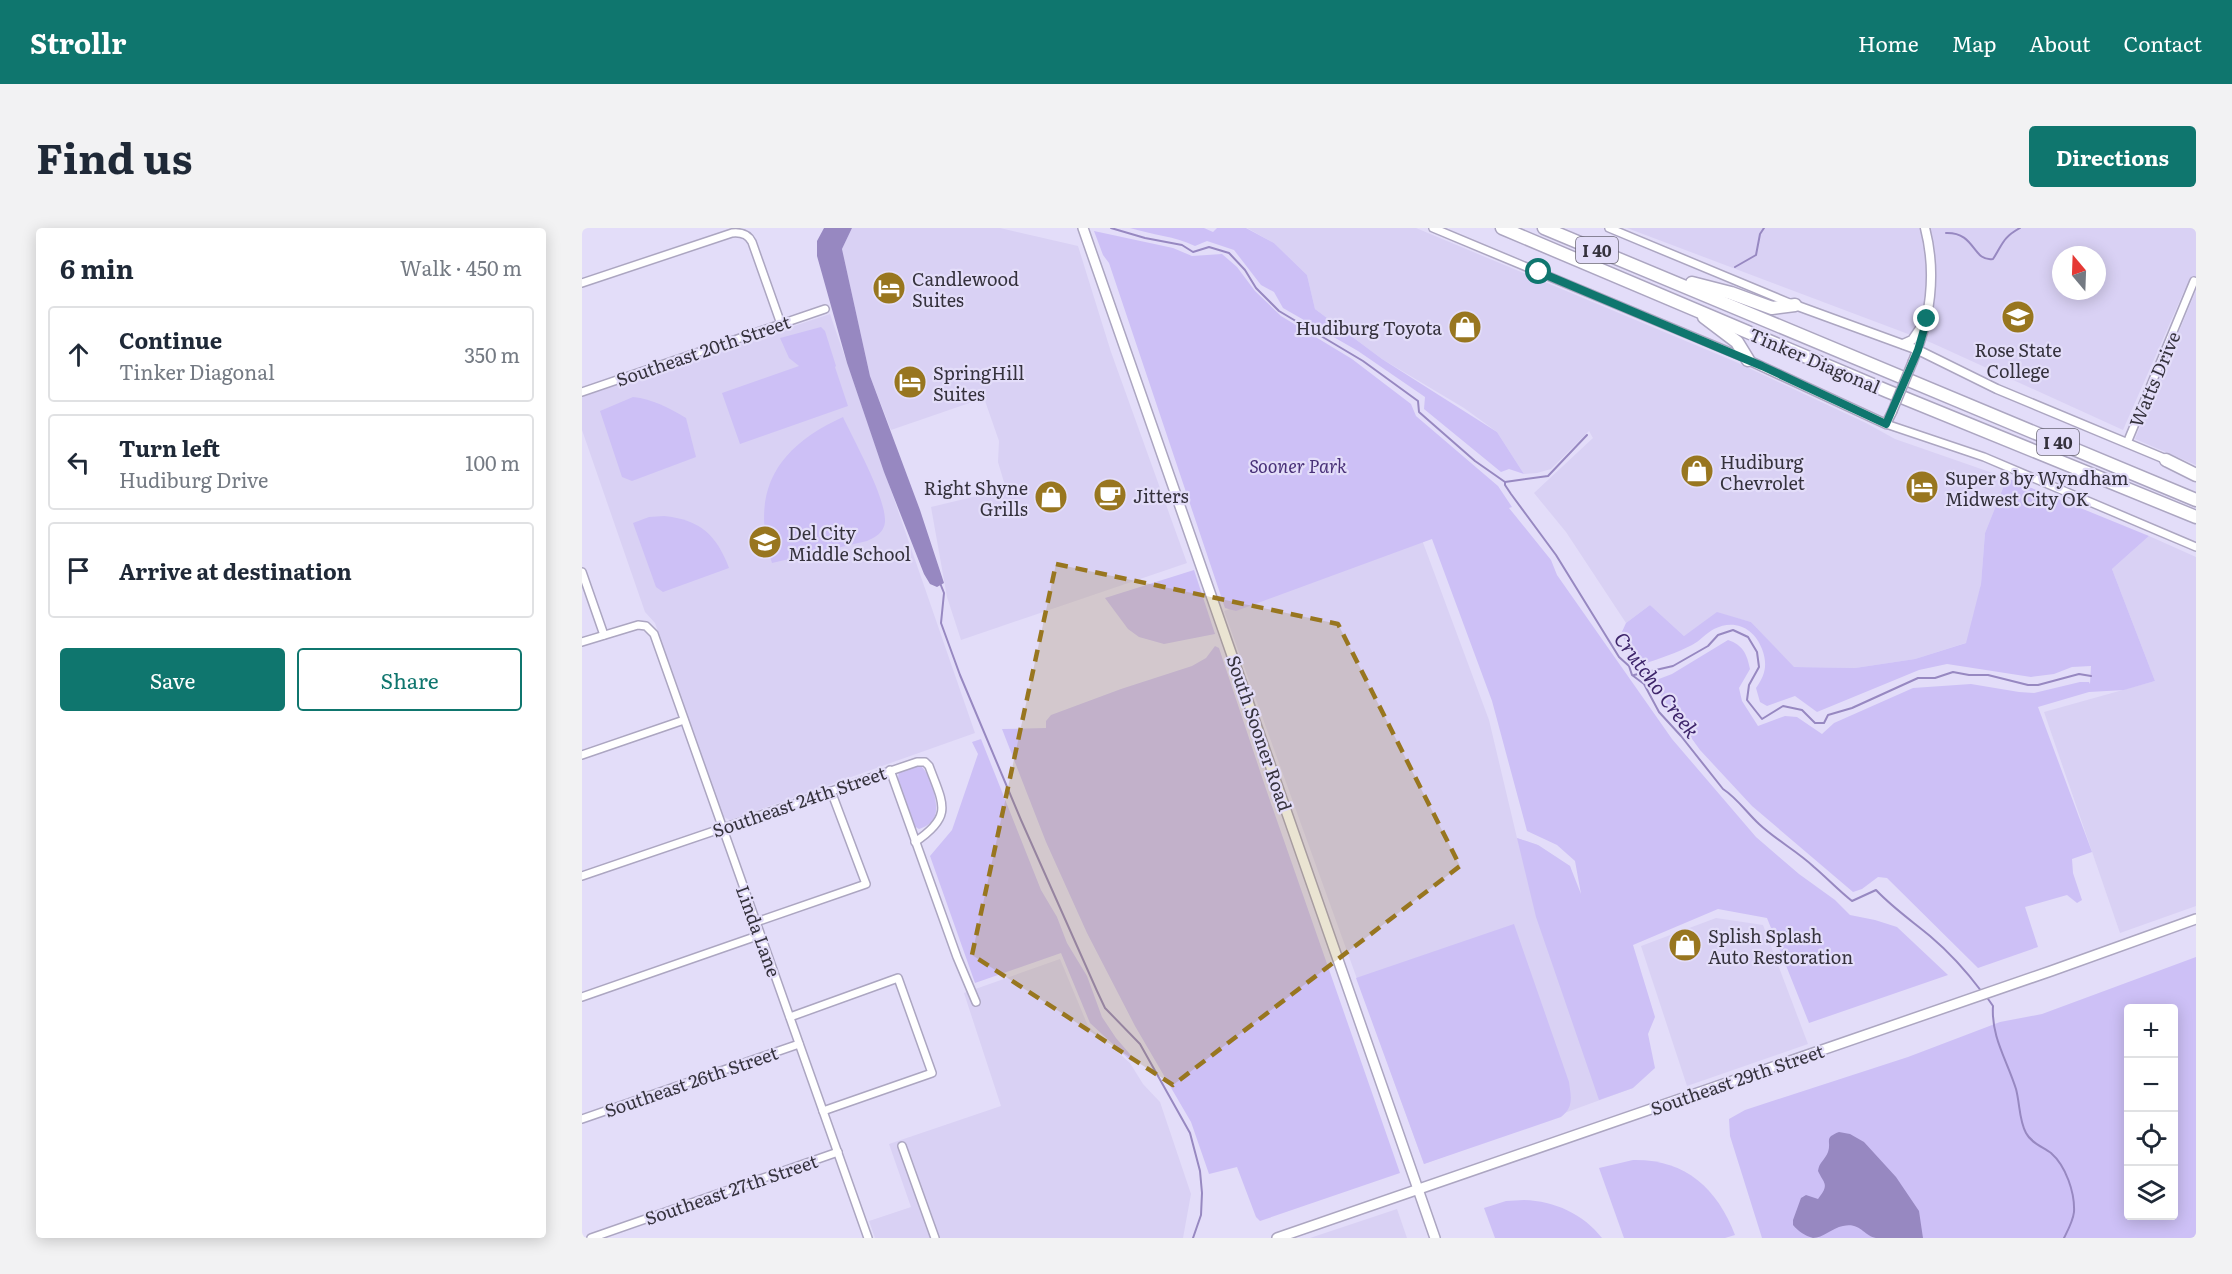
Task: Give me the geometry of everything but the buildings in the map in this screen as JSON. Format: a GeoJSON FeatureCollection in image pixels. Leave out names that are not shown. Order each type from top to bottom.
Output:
{"type":"FeatureCollection","features":[{"type":"Feature","properties":{"kind":"highway","name":"Tinker Diagonal"},"geometry":{"type":"LineString","coordinates":[[1502,228],[1887,391],[2017,442],[2196,517]]}},
{"type":"Feature","properties":{"kind":"highway","name":"Tinker Diagonal"},"geometry":{"type":"LineString","coordinates":[[1544,228],[2196,500]]}},
{"type":"Feature","properties":{"kind":"highway"},"geometry":{"type":"LineString","coordinates":[[1650,272],[1731,293],[1772,308],[1795,305]]}},
{"type":"Feature","properties":{"kind":"highway"},"geometry":{"type":"LineString","coordinates":[[1689,306],[1737,342],[1748,360]]}},
{"type":"Feature","properties":{"kind":"highway"},"geometry":{"type":"LineString","coordinates":[[2166,460],[2196,475]]}},
{"type":"Feature","properties":{"kind":"main road","name":"South Sooner Road"},"geometry":{"type":"LineString","coordinates":[[1083,228],[1436,1238]]}},
{"type":"Feature","properties":{"kind":"main road","name":"Southeast 29th Street"},"geometry":{"type":"LineString","coordinates":[[1277,1238],[2196,919]]}},
{"type":"Feature","properties":{"kind":"street","name":"Tinker Diagonal"},"geometry":{"type":"LineString","coordinates":[[1434,228],[1748,360],[1886,424],[1984,457],[2196,546]]}},
{"type":"Feature","properties":{"kind":"street"},"geometry":{"type":"LineString","coordinates":[[1609,228],[1837,322],[1918,350],[1997,390],[2166,460],[2196,470]]}},
{"type":"Feature","properties":{"kind":"street"},"geometry":{"type":"LineString","coordinates":[[1886,424],[1918,350],[1927,319],[1932,270],[1925,228]]}},
{"type":"Feature","properties":{"kind":"street"},"geometry":{"type":"LineString","coordinates":[[582,283],[732,233],[745,234],[752,242],[781,324]]}},
{"type":"Feature","properties":{"kind":"street","name":"Watts Drive"},"geometry":{"type":"LineString","coordinates":[[2127,443],[2194,281]]}},
{"type":"Feature","properties":{"kind":"street","name":"Southeast 20th Street"},"geometry":{"type":"LineString","coordinates":[[582,392],[825,309]]}},
{"type":"Feature","properties":{"kind":"street"},"geometry":{"type":"LineString","coordinates":[[1903,344],[1914,336],[1927,319]]}},
{"type":"Feature","properties":{"kind":"street"},"geometry":{"type":"LineString","coordinates":[[582,572],[604,635],[582,642]]}},
{"type":"Feature","properties":{"kind":"street","name":"Linda Lane"},"geometry":{"type":"LineString","coordinates":[[604,635],[632,626],[646,626],[654,634],[868,1238]]}},
{"type":"Feature","properties":{"kind":"street"},"geometry":{"type":"LineString","coordinates":[[582,754],[684,720]]}},
{"type":"Feature","properties":{"kind":"street","name":"Southeast 24th Street"},"geometry":{"type":"LineString","coordinates":[[582,876],[890,770],[925,762],[929,766],[943,802],[943,813],[938,823],[915,842]]}},
{"type":"Feature","properties":{"kind":"street"},"geometry":{"type":"LineString","coordinates":[[890,770],[957,957],[976,1002]]}},
{"type":"Feature","properties":{"kind":"street"},"geometry":{"type":"LineString","coordinates":[[756,922],[866,885],[831,791]]}},
{"type":"Feature","properties":{"kind":"street"},"geometry":{"type":"LineString","coordinates":[[582,997],[760,935]]}},
{"type":"Feature","properties":{"kind":"street"},"geometry":{"type":"LineString","coordinates":[[790,1017],[898,978],[932,1073],[823,1111]]}},
{"type":"Feature","properties":{"kind":"street","name":"Southeast 26th Street"},"geometry":{"type":"LineString","coordinates":[[582,1119],[799,1044]]}},
{"type":"Feature","properties":{"kind":"street"},"geometry":{"type":"LineString","coordinates":[[902,1146],[935,1238]]}},
{"type":"Feature","properties":{"kind":"street","name":"Southeast 27th Street"},"geometry":{"type":"LineString","coordinates":[[591,1238],[838,1152]]}},
{"type":"Feature","properties":{"kind":"highlighted area"},"geometry":{"type":"Polygon","coordinates":[[[1056,564],[1338,624],[1460,866],[1173,1085],[972,955],[1056,564]]]}},
{"type":"Feature","properties":{"kind":"shaded area"},"geometry":{"type":"Polygon","coordinates":[[[824,228],[852,228],[842,249],[870,376],[920,510],[944,583],[937,587],[930,584],[924,574],[884,472],[847,363],[817,256],[817,241],[824,228]]]}},
{"type":"Feature","properties":{"kind":"shaded area"},"geometry":{"type":"Polygon","coordinates":[[[852,228],[1000,228],[1078,246],[1111,352],[1187,563],[961,640],[947,597],[931,507],[1006,489],[998,462],[999,441],[984,398],[891,430],[870,376],[842,249],[852,228]]]}},
{"type":"Feature","properties":{"kind":"shaded area"},"geometry":{"type":"Polygon","coordinates":[[[1247,228],[1416,228],[1736,362],[1895,439],[2007,478],[1985,533],[1981,584],[1975,616],[1981,638],[1915,659],[1855,668],[1793,667],[1751,622],[1717,613],[1684,636],[1650,605],[1626,623],[1566,532],[1534,493],[1593,438],[1589,431],[1551,469],[1524,474],[1497,432],[1464,408],[1382,359],[1315,309],[1307,275],[1274,243],[1247,228]]]}},
{"type":"Feature","properties":{"kind":"shaded area","name":"Rose State College"},"geometry":{"type":"Polygon","coordinates":[[[1627,228],[2196,228],[2196,287],[2184,291],[2123,430],[1932,343],[1627,228]]]}},
{"type":"Feature","properties":{"kind":"shaded area"},"geometry":{"type":"Polygon","coordinates":[[[2196,290],[2196,465],[2135,439],[2196,290]]]}},
{"type":"Feature","properties":{"kind":"shaded area","name":"Del City Middle School"},"geometry":{"type":"Polygon","coordinates":[[[830,314],[975,733],[730,820],[722,816],[655,623],[645,612],[582,430],[582,397],[830,314]]]}},
{"type":"Feature","properties":{"kind":"shaded area"},"geometry":{"type":"Polygon","coordinates":[[[2149,536],[2196,557],[2196,906],[2120,933],[2044,712],[2155,681],[2112,569],[2149,536]]]}},
{"type":"Feature","properties":{"kind":"shaded area"},"geometry":{"type":"Polygon","coordinates":[[[1422,540],[1489,720],[1517,838],[1538,845],[1570,866],[1633,1088],[1424,1164],[1224,611],[1422,540]]]}},
{"type":"Feature","properties":{"kind":"shaded area"},"geometry":{"type":"Polygon","coordinates":[[[1716,918],[1763,925],[1808,1044],[1687,1086],[1641,946],[1716,918]]]}},
{"type":"Feature","properties":{"kind":"shaded area"},"geometry":{"type":"Polygon","coordinates":[[[1060,959],[1088,1026],[1130,1063],[1143,1084],[1160,1102],[1191,1194],[1183,1238],[875,1238],[869,1221],[911,1207],[889,1144],[1001,1106],[964,993],[1060,959]]]}},
{"type":"Feature","properties":{"kind":"shaded area"},"geometry":{"type":"Polygon","coordinates":[[[1839,1132],[1850,1134],[1864,1142],[1896,1177],[1919,1211],[1923,1238],[1876,1238],[1849,1225],[1813,1238],[1802,1233],[1793,1225],[1801,1198],[1806,1195],[1818,1199],[1824,1190],[1825,1184],[1818,1171],[1828,1152],[1831,1136],[1839,1132]]]}},
{"type":"Feature","properties":{"kind":"shaded area"},"geometry":{"type":"Polygon","coordinates":[[[1397,1209],[1407,1238],[1310,1238],[1397,1209]]]}},
{"type":"Feature","properties":{"kind":"green space"},"geometry":{"type":"Polygon","coordinates":[[[1130,228],[1204,228],[1213,232],[1217,228],[1246,228],[1274,243],[1307,275],[1315,309],[1382,359],[1497,432],[1524,474],[1509,469],[1501,472],[1424,409],[1425,397],[1358,351],[1283,308],[1274,292],[1261,285],[1234,250],[1207,241],[1195,246],[1130,228]]]}},
{"type":"Feature","properties":{"kind":"green space","name":"Sooner Park"},"geometry":{"type":"Polygon","coordinates":[[[1094,231],[1173,248],[1192,256],[1222,254],[1237,267],[1255,291],[1281,316],[1352,359],[1411,404],[1416,416],[1498,486],[1512,507],[1509,508],[1551,560],[1557,575],[1672,739],[1756,837],[1799,874],[1835,900],[1850,915],[1897,927],[1948,975],[1809,1023],[1767,918],[1718,909],[1633,945],[1655,1017],[1648,1034],[1655,1068],[1633,1088],[1599,1100],[1536,917],[1517,838],[1538,845],[1570,866],[1581,894],[1575,861],[1557,845],[1527,831],[1492,701],[1432,539],[1236,611],[1225,608],[1109,263],[1103,255],[1094,231]]]}},
{"type":"Feature","properties":{"kind":"green space"},"geometry":{"type":"Polygon","coordinates":[[[821,327],[825,331],[848,406],[740,444],[722,393],[799,366],[789,358],[780,338],[821,327]]]}},
{"type":"Feature","properties":{"kind":"green space"},"geometry":{"type":"Polygon","coordinates":[[[633,397],[667,407],[686,418],[696,457],[632,481],[622,477],[600,411],[633,397]]]}},
{"type":"Feature","properties":{"kind":"green space"},"geometry":{"type":"Polygon","coordinates":[[[843,417],[880,498],[884,511],[883,529],[867,541],[772,563],[764,514],[767,493],[774,474],[785,457],[801,442],[843,417]]]}},
{"type":"Feature","properties":{"kind":"green space"},"geometry":{"type":"Polygon","coordinates":[[[2007,478],[2149,536],[2112,569],[2155,681],[2124,690],[2089,692],[2038,707],[2092,852],[2072,859],[2073,873],[2082,900],[2077,903],[2067,895],[2025,907],[2038,947],[1978,968],[1887,878],[1878,877],[1862,889],[1853,892],[1752,806],[1700,750],[1651,682],[1672,674],[1728,640],[1741,647],[1747,659],[1750,669],[1739,688],[1742,701],[1758,726],[1785,716],[1797,717],[1822,734],[1834,723],[1913,688],[1971,684],[2034,693],[2080,682],[2090,684],[2091,666],[2072,667],[2054,674],[2031,677],[1947,664],[1919,670],[1817,712],[1795,696],[1767,706],[1760,702],[1756,688],[1765,670],[1764,655],[1759,642],[1743,627],[1722,626],[1686,648],[1644,664],[1635,658],[1621,634],[1626,623],[1650,605],[1684,636],[1717,612],[1751,622],[1794,667],[1855,668],[1915,659],[1966,643],[1981,584],[1985,533],[2007,478]]]}},
{"type":"Feature","properties":{"kind":"green space"},"geometry":{"type":"Polygon","coordinates":[[[664,516],[688,521],[705,531],[718,546],[729,568],[663,592],[656,587],[633,523],[649,517],[664,516]]]}},
{"type":"Feature","properties":{"kind":"green space"},"geometry":{"type":"Polygon","coordinates":[[[1194,570],[1215,634],[1164,644],[1139,637],[1128,629],[1105,598],[1194,570]]]}},
{"type":"Feature","properties":{"kind":"green space"},"geometry":{"type":"Polygon","coordinates":[[[1215,646],[1219,648],[1400,1173],[1260,1221],[1256,1217],[1237,1167],[1209,1174],[1191,1122],[1135,1026],[1087,933],[1046,842],[1002,729],[1046,728],[1046,721],[1051,715],[1192,666],[1206,658],[1215,646]]]}},
{"type":"Feature","properties":{"kind":"green space"},"geometry":{"type":"Polygon","coordinates":[[[981,739],[1041,890],[1057,917],[1067,943],[1087,976],[1102,1017],[1135,1060],[1131,1061],[1090,1023],[1061,953],[975,983],[930,856],[952,830],[978,754],[972,742],[981,739]]]}},
{"type":"Feature","properties":{"kind":"green space"},"geometry":{"type":"Polygon","coordinates":[[[919,765],[930,781],[936,813],[928,825],[919,829],[914,826],[898,779],[899,771],[919,765]]]}},
{"type":"Feature","properties":{"kind":"green space"},"geometry":{"type":"Polygon","coordinates":[[[1514,924],[1569,1082],[1570,1105],[1561,1117],[1424,1164],[1356,978],[1514,924]]]}},
{"type":"Feature","properties":{"kind":"green space"},"geometry":{"type":"Polygon","coordinates":[[[2196,957],[2196,1238],[1762,1238],[1730,1136],[1729,1119],[1745,1110],[1908,1057],[2000,1022],[2042,1014],[2196,957]]]}},
{"type":"Feature","properties":{"kind":"green space"},"geometry":{"type":"Polygon","coordinates":[[[1633,1160],[1668,1165],[1697,1180],[1719,1203],[1735,1235],[1725,1238],[1624,1238],[1599,1168],[1633,1160]]]}},
{"type":"Feature","properties":{"kind":"green space"},"geometry":{"type":"Polygon","coordinates":[[[1524,1200],[1547,1203],[1568,1210],[1586,1222],[1602,1238],[1495,1238],[1484,1208],[1506,1201],[1524,1200]]]}},
{"type":"Feature","properties":{"kind":"waterway","name":"Crutcho Creek"},"geometry":{"type":"LineString","coordinates":[[1111,228],[1145,238],[1182,245],[1193,252],[1209,247],[1229,253],[1245,270],[1256,288],[1279,311],[1363,361],[1418,401],[1419,412],[1475,461],[1505,482],[1511,494],[1556,555],[1619,657],[1629,666],[1632,675],[1644,684],[1659,712],[1723,789],[1766,830],[1807,861],[1852,901],[1876,890],[1944,949],[1982,992]]}},
{"type":"Feature","properties":{"kind":"waterway"},"geometry":{"type":"LineString","coordinates":[[1735,267],[1756,255],[1760,234],[1764,228]]}},
{"type":"Feature","properties":{"kind":"waterway"},"geometry":{"type":"LineString","coordinates":[[1946,233],[1963,237],[1981,256],[1993,259],[2006,238],[2020,228]]}},
{"type":"Feature","properties":{"kind":"waterway"},"geometry":{"type":"LineString","coordinates":[[1505,482],[1548,476],[1587,435]]}},
{"type":"Feature","properties":{"kind":"waterway"},"geometry":{"type":"LineString","coordinates":[[940,583],[944,593],[941,623],[960,675],[1097,991],[1105,1008],[1140,1044],[1190,1133],[1200,1171],[1202,1193],[1201,1215],[1193,1238]]}},
{"type":"Feature","properties":{"kind":"waterway"},"geometry":{"type":"LineString","coordinates":[[1634,675],[1673,666],[1708,646],[1718,635],[1733,630],[1748,637],[1757,652],[1759,667],[1749,685],[1747,700],[1762,719],[1783,706],[1802,710],[1815,723],[1824,723],[1828,715],[1852,708],[1918,678],[1935,678],[1953,672],[1988,675],[2028,685],[2038,685],[2079,674],[2091,676]]}},
{"type":"Feature","properties":{"kind":"waterway","name":"Crutcho Creek"},"geometry":{"type":"LineString","coordinates":[[1986,996],[1993,1006],[1994,1028],[2016,1089],[2026,1133],[2031,1140],[2056,1158],[2069,1180],[2074,1212],[2064,1238]]}},
{"type":"Feature","properties":{"kind":"place","name":"Candlewood Suites"},"geometry":{"type":"Point","coordinates":[889,288]}},
{"type":"Feature","properties":{"kind":"place","name":"Rose State College"},"geometry":{"type":"Point","coordinates":[2018,317]}},
{"type":"Feature","properties":{"kind":"place","name":"Hudiburg Toyota"},"geometry":{"type":"Point","coordinates":[1465,327]}},
{"type":"Feature","properties":{"kind":"place","name":"SpringHill Suites"},"geometry":{"type":"Point","coordinates":[910,382]}},
{"type":"Feature","properties":{"kind":"place","name":"Hudiburg Chevrolet"},"geometry":{"type":"Point","coordinates":[1697,471]}},
{"type":"Feature","properties":{"kind":"place","name":"Super 8 by Wyndham Midwest City OK"},"geometry":{"type":"Point","coordinates":[1922,487]}},
{"type":"Feature","properties":{"kind":"place","name":"Jitters"},"geometry":{"type":"Point","coordinates":[1110,495]}},
{"type":"Feature","properties":{"kind":"place","name":"Right Shyne Grills"},"geometry":{"type":"Point","coordinates":[1051,497]}},
{"type":"Feature","properties":{"kind":"place","name":"Del City Middle School"},"geometry":{"type":"Point","coordinates":[765,542]}},
{"type":"Feature","properties":{"kind":"place","name":"Splish Splash Auto Restoration"},"geometry":{"type":"Point","coordinates":[1685,945]}},
{"type":"Feature","properties":{"kind":"route"},"geometry":{"type":"LineString","coordinates":[[1539,272],[1762,366],[1886,424],[1918,350],[1927,319]]}}]}
